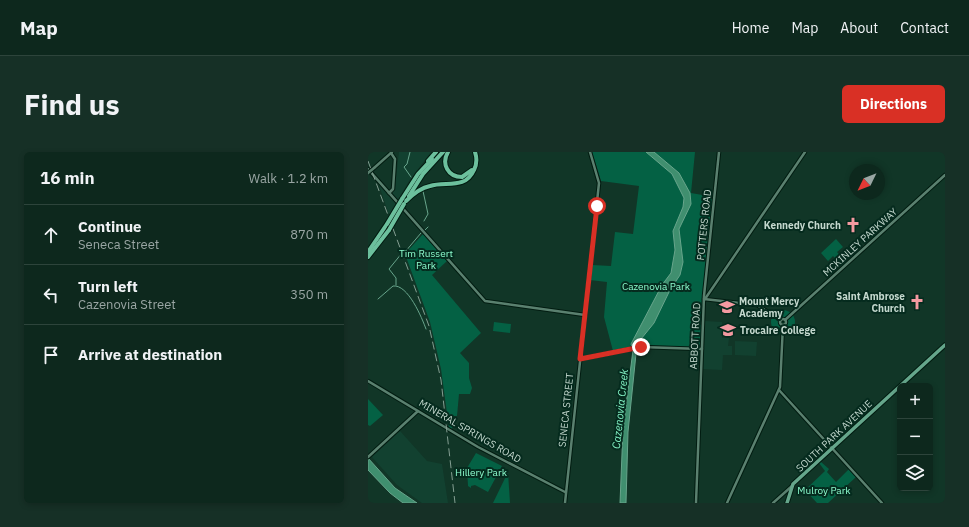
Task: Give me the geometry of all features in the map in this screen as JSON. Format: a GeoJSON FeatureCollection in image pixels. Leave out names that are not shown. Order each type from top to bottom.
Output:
{"type":"FeatureCollection","features":[{"type":"Feature","properties":{"kind":"highway"},"geometry":{"type":"LineString","coordinates":[[368,257],[389,230],[425,166],[436,152]]}},
{"type":"Feature","properties":{"kind":"highway"},"geometry":{"type":"LineString","coordinates":[[425,166],[439,152]]}},
{"type":"Feature","properties":{"kind":"highway"},"geometry":{"type":"LineString","coordinates":[[368,252],[423,174],[443,152]]}},
{"type":"Feature","properties":{"kind":"highway"},"geometry":{"type":"LineString","coordinates":[[448,152],[445,159],[446,168],[452,175],[459,177],[466,175],[472,170],[474,152]]}},
{"type":"Feature","properties":{"kind":"highway"},"geometry":{"type":"LineString","coordinates":[[404,201],[419,190],[427,187],[456,184],[467,180],[475,168],[474,152]]}},
{"type":"Feature","properties":{"kind":"main road","name":"SOUTH PARK AVENUE"},"geometry":{"type":"LineString","coordinates":[[788,503],[794,484],[945,345]]}},
{"type":"Feature","properties":{"kind":"street","name":"SENECA STREET"},"geometry":{"type":"LineString","coordinates":[[564,503],[600,183],[590,152]]}},
{"type":"Feature","properties":{"kind":"street","name":"POTTERS ROAD"},"geometry":{"type":"LineString","coordinates":[[704,300],[719,152]]}},
{"type":"Feature","properties":{"kind":"street","name":"ABBOTT ROAD"},"geometry":{"type":"LineString","coordinates":[[696,503],[704,300],[805,152]]}},
{"type":"Feature","properties":{"kind":"street"},"geometry":{"type":"LineString","coordinates":[[368,173],[391,153],[395,159],[393,189],[389,193]]}},
{"type":"Feature","properties":{"kind":"street"},"geometry":{"type":"LineString","coordinates":[[368,169],[485,301],[585,315]]}},
{"type":"Feature","properties":{"kind":"street","name":"MCKINLEY PARKWAY"},"geometry":{"type":"LineString","coordinates":[[785,320],[945,175]]}},
{"type":"Feature","properties":{"kind":"street"},"geometry":{"type":"LineString","coordinates":[[704,300],[757,305],[781,320],[785,320],[786,324],[783,325]]}},
{"type":"Feature","properties":{"kind":"street"},"geometry":{"type":"LineString","coordinates":[[727,503],[781,386],[783,325],[780,323],[781,320]]}},
{"type":"Feature","properties":{"kind":"street"},"geometry":{"type":"LineString","coordinates":[[580,359],[638,347],[702,349]]}},
{"type":"Feature","properties":{"kind":"street","name":"MINERAL SPRINGS ROAD"},"geometry":{"type":"LineString","coordinates":[[368,381],[488,453],[565,492]]}},
{"type":"Feature","properties":{"kind":"street"},"geometry":{"type":"LineString","coordinates":[[779,390],[882,503]]}},
{"type":"Feature","properties":{"kind":"street"},"geometry":{"type":"LineString","coordinates":[[368,457],[418,411]]}},
{"type":"Feature","properties":{"kind":"street"},"geometry":{"type":"LineString","coordinates":[[773,503],[794,484]]}},
{"type":"Feature","properties":{"kind":"shaded area"},"geometry":{"type":"Polygon","coordinates":[[[399,152],[431,152],[409,181],[389,215],[378,182],[389,195],[395,187],[399,152]]]}},
{"type":"Feature","properties":{"kind":"shaded area"},"geometry":{"type":"Polygon","coordinates":[[[646,152],[654,152],[679,173],[690,193],[691,204],[679,229],[683,262],[680,275],[670,290],[654,323],[637,344],[628,432],[626,503],[620,503],[623,429],[633,350],[631,344],[662,285],[671,273],[675,250],[673,231],[683,207],[684,198],[672,174],[646,152]]]}},
{"type":"Feature","properties":{"kind":"shaded area"},"geometry":{"type":"Polygon","coordinates":[[[705,321],[722,322],[722,338],[729,338],[728,346],[732,346],[732,355],[723,355],[722,370],[703,369],[705,321]]]}},
{"type":"Feature","properties":{"kind":"shaded area"},"geometry":{"type":"Polygon","coordinates":[[[735,341],[757,342],[756,356],[735,355],[735,341]]]}},
{"type":"Feature","properties":{"kind":"shaded area"},"geometry":{"type":"Polygon","coordinates":[[[400,431],[427,461],[442,464],[448,503],[422,503],[397,485],[372,457],[400,431]]]}},
{"type":"Feature","properties":{"kind":"shaded area"},"geometry":{"type":"Polygon","coordinates":[[[368,458],[395,488],[417,503],[403,503],[390,493],[368,470],[368,458]]]}},
{"type":"Feature","properties":{"kind":"green space","name":"Cazenovia Park"},"geometry":{"type":"Polygon","coordinates":[[[592,152],[695,152],[691,193],[714,197],[703,301],[701,348],[646,346],[624,348],[613,351],[604,317],[607,282],[590,280],[592,265],[611,266],[615,232],[633,234],[639,186],[601,181],[592,152]]]}},
{"type":"Feature","properties":{"kind":"green space","name":"Tim Russert Park"},"geometry":{"type":"Polygon","coordinates":[[[423,234],[447,261],[432,275],[481,333],[460,353],[469,363],[469,378],[472,388],[470,394],[459,394],[457,416],[454,416],[452,429],[449,428],[441,369],[430,322],[405,254],[423,234]]]}},
{"type":"Feature","properties":{"kind":"green space"},"geometry":{"type":"Polygon","coordinates":[[[836,239],[843,247],[837,252],[846,263],[842,266],[833,256],[828,261],[821,253],[836,239]]]}},
{"type":"Feature","properties":{"kind":"green space"},"geometry":{"type":"Polygon","coordinates":[[[783,310],[788,311],[794,317],[794,327],[788,333],[783,334],[778,333],[772,327],[771,322],[772,317],[778,311],[783,310]]]}},
{"type":"Feature","properties":{"kind":"green space"},"geometry":{"type":"Polygon","coordinates":[[[494,322],[511,324],[510,333],[493,331],[494,322]]]}},
{"type":"Feature","properties":{"kind":"green space"},"geometry":{"type":"Polygon","coordinates":[[[368,399],[383,415],[370,426],[368,425],[368,399]]]}},
{"type":"Feature","properties":{"kind":"green space","name":"Hillery Park"},"geometry":{"type":"Polygon","coordinates":[[[476,453],[502,466],[488,492],[475,485],[471,486],[471,488],[468,486],[467,468],[476,453]]]}},
{"type":"Feature","properties":{"kind":"green space","name":"Mulroy Park"},"geometry":{"type":"Polygon","coordinates":[[[821,462],[829,469],[827,472],[836,482],[849,469],[856,477],[828,503],[817,503],[805,490],[825,471],[819,463],[821,462]]]}},
{"type":"Feature","properties":{"kind":"green space"},"geometry":{"type":"Polygon","coordinates":[[[508,472],[510,503],[493,503],[508,472]]]}},
{"type":"Feature","properties":{"kind":"waterway"},"geometry":{"type":"LineString","coordinates":[[410,152],[407,164],[404,167],[411,177]]}},
{"type":"Feature","properties":{"kind":"waterway"},"geometry":{"type":"LineString","coordinates":[[423,191],[428,214],[424,221]]}},
{"type":"Feature","properties":{"kind":"waterway"},"geometry":{"type":"LineString","coordinates":[[424,231],[428,227]]}},
{"type":"Feature","properties":{"kind":"waterway"},"geometry":{"type":"LineString","coordinates":[[405,252],[421,233]]}},
{"type":"Feature","properties":{"kind":"waterway"},"geometry":{"type":"LineString","coordinates":[[396,285],[396,278],[389,269],[402,253]]}},
{"type":"Feature","properties":{"kind":"waterway"},"geometry":{"type":"LineString","coordinates":[[378,299],[393,286],[404,290],[414,303],[426,329]]}},
{"type":"Feature","properties":{"kind":"railway"},"geometry":{"type":"LineString","coordinates":[[368,161],[429,326],[441,380],[455,503]]}},
{"type":"Feature","properties":{"kind":"place","name":"Kennedy Church"},"geometry":{"type":"Point","coordinates":[853,225]}},
{"type":"Feature","properties":{"kind":"place","name":"Saint Ambrose Church"},"geometry":{"type":"Point","coordinates":[917,302]}},
{"type":"Feature","properties":{"kind":"place","name":"Mount Mercy Academy"},"geometry":{"type":"Point","coordinates":[727,307]}},
{"type":"Feature","properties":{"kind":"place","name":"Trocaire College"},"geometry":{"type":"Point","coordinates":[728,330]}},
{"type":"Feature","properties":{"kind":"route"},"geometry":{"type":"LineString","coordinates":[[597,206],[580,359],[624,349],[641,347]]}},
{"type":"Feature","properties":{"kind":"water label","name":"Cazenovia Creek"},"geometry":{"type":"Point","coordinates":[620,409]}}]}
